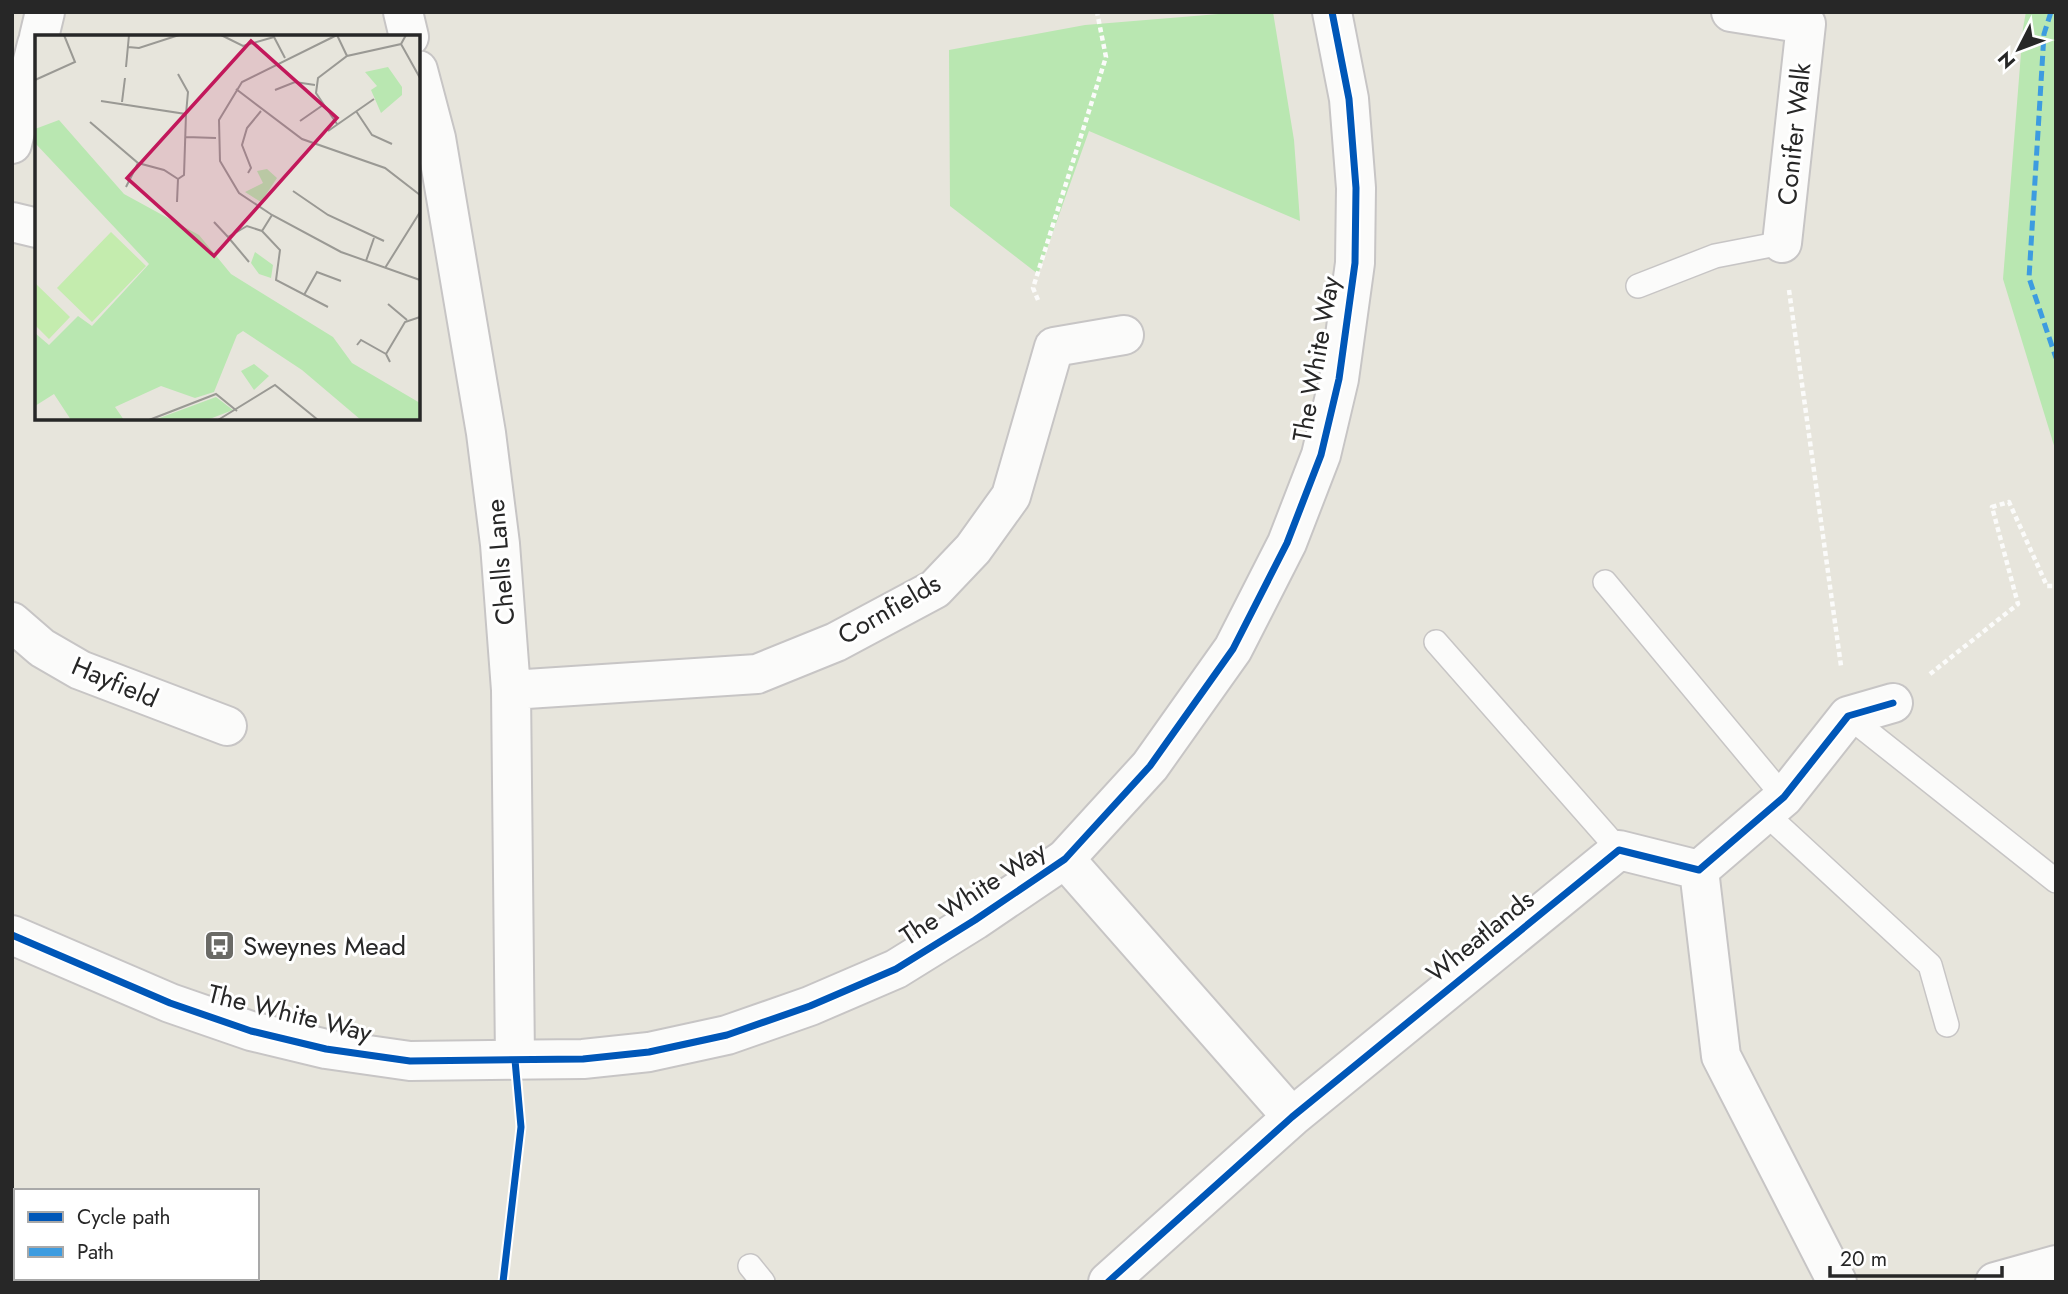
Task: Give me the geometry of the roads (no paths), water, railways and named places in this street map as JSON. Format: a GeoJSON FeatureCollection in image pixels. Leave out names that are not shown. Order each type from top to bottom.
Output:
{"type":"FeatureCollection","features":[{"type":"Feature","properties":{"kind":"street"},"geometry":{"type":"LineString","coordinates":[[39,35],[45,12]]}},
{"type":"Feature","properties":{"kind":"street"},"geometry":{"type":"LineString","coordinates":[[403,12],[409,35]]}},
{"type":"Feature","properties":{"kind":"street","name":"The White Way"},"geometry":{"type":"LineString","coordinates":[[12,934],[170,1003],[276,1037],[326,1049],[410,1061],[583,1059],[649,1052],[727,1035],[810,1006],[896,969],[1065,859],[1150,766],[1234,649],[1287,543],[1321,455],[1339,379],[1355,251],[1356,188],[1349,99],[1332,12]]}},
{"type":"Feature","properties":{"kind":"street","name":"Conifer Walk"},"geometry":{"type":"LineString","coordinates":[[1731,12],[1807,18],[1782,243]]}},
{"type":"Feature","properties":{"kind":"street"},"geometry":{"type":"LineString","coordinates":[[12,144],[35,52]]}},
{"type":"Feature","properties":{"kind":"street","name":"Chells Lane"},"geometry":{"type":"LineString","coordinates":[[420,78],[436,138],[486,433],[500,544],[511,690],[514,1060]]}},
{"type":"Feature","properties":{"kind":"street"},"geometry":{"type":"LineString","coordinates":[[12,222],[35,228]]}},
{"type":"Feature","properties":{"kind":"street","name":"Cornfields"},"geometry":{"type":"LineString","coordinates":[[511,690],[757,674],[836,642],[935,589],[973,549],[1011,496],[1054,347],[1124,335]]}},
{"type":"Feature","properties":{"kind":"street","name":"Hayfield"},"geometry":{"type":"LineString","coordinates":[[12,622],[42,648],[80,670],[227,726]]}},
{"type":"Feature","properties":{"kind":"street"},"geometry":{"type":"LineString","coordinates":[[1699,870],[1774,805],[1848,716],[1893,703]]}},
{"type":"Feature","properties":{"kind":"street"},"geometry":{"type":"LineString","coordinates":[[1619,850],[1699,870]]}},
{"type":"Feature","properties":{"kind":"street","name":"Wheatlands"},"geometry":{"type":"LineString","coordinates":[[1108,1282],[1292,1117],[1619,850]]}},
{"type":"Feature","properties":{"kind":"street"},"geometry":{"type":"LineString","coordinates":[[1065,859],[1292,1117]]}},
{"type":"Feature","properties":{"kind":"street"},"geometry":{"type":"LineString","coordinates":[[1699,870],[1721,1056],[1837,1282]]}},
{"type":"Feature","properties":{"kind":"street"},"geometry":{"type":"LineString","coordinates":[[1995,1282],[2056,1265]]}},
{"type":"Feature","properties":{"kind":"lane"},"geometry":{"type":"LineString","coordinates":[[1638,286],[1715,256],[1782,243]]}},
{"type":"Feature","properties":{"kind":"lane"},"geometry":{"type":"LineString","coordinates":[[1605,582],[1774,805],[1930,965],[1947,1025]]}},
{"type":"Feature","properties":{"kind":"lane"},"geometry":{"type":"LineString","coordinates":[[1436,642],[1619,850]]}},
{"type":"Feature","properties":{"kind":"lane"},"geometry":{"type":"LineString","coordinates":[[1848,716],[2056,881]]}},
{"type":"Feature","properties":{"kind":"place","name":"Sweynes Mead"},"geometry":{"type":"Point","coordinates":[220,946]}}]}
